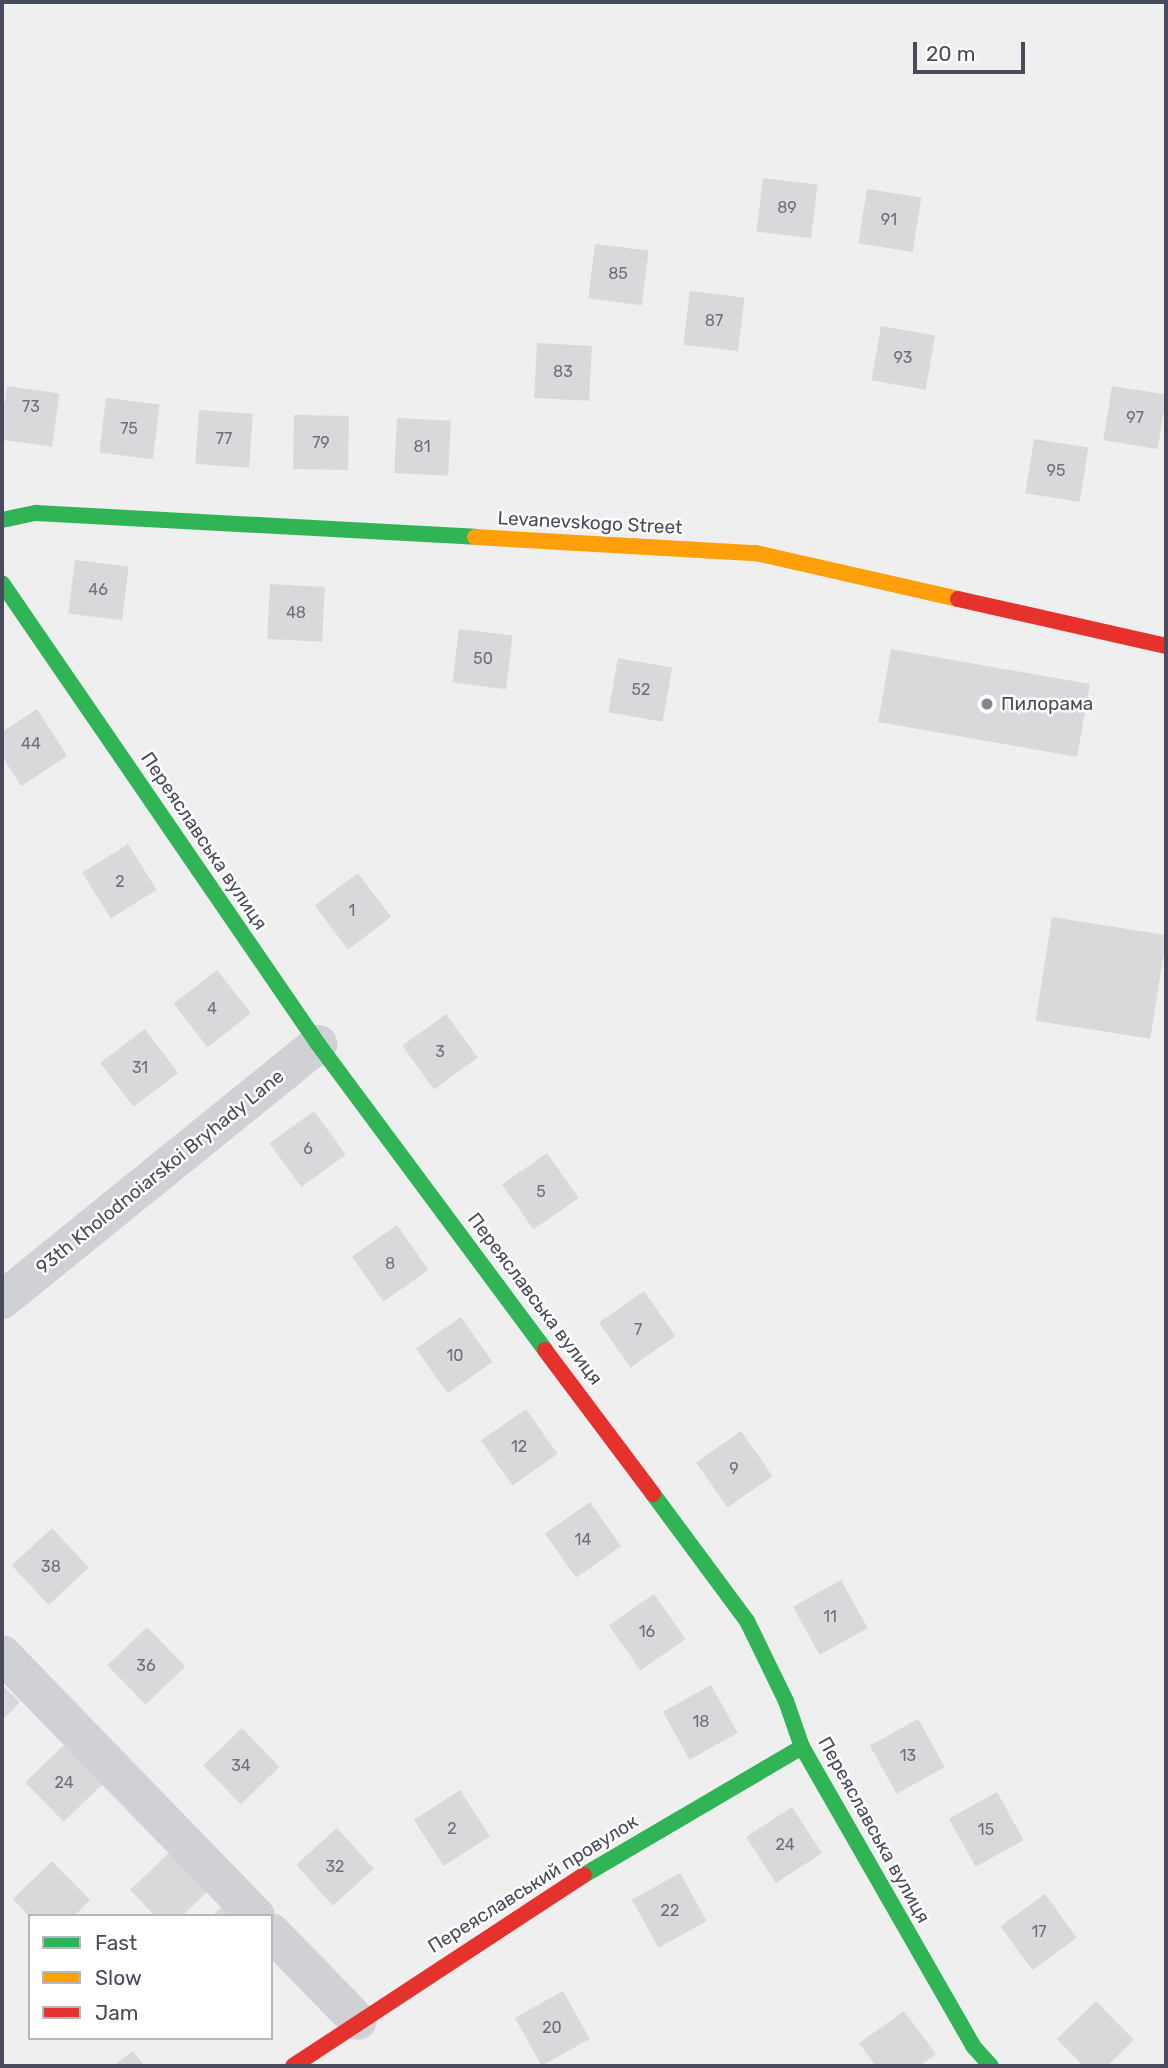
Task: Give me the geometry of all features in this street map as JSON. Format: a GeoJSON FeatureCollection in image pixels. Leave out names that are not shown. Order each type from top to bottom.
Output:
{"type":"FeatureCollection","features":[{"type":"Feature","properties":{"kind":"street","name":"Levanevskogo Street"},"geometry":{"type":"LineString","coordinates":[[2,520],[36,513],[756,553],[1166,646]]}},
{"type":"Feature","properties":{"kind":"street","name":"Переяславська вулиця"},"geometry":{"type":"LineString","coordinates":[[2,583],[317,1044],[747,1621],[786,1701],[802,1747],[973,2046],[990,2066]]}},
{"type":"Feature","properties":{"kind":"street","name":"93th Kholodnoiarskoi Bryhady Lane"},"geometry":{"type":"LineString","coordinates":[[2,1300],[317,1044]]}},
{"type":"Feature","properties":{"kind":"street"},"geometry":{"type":"LineString","coordinates":[[2,1654],[254,1914]]}},
{"type":"Feature","properties":{"kind":"street","name":"Переяславський провулок"},"geometry":{"type":"LineString","coordinates":[[293,2066],[539,1901],[802,1747]]}},
{"type":"Feature","properties":{"kind":"street"},"geometry":{"type":"LineString","coordinates":[[273,1934],[358,2021]]}},
{"type":"Feature","properties":{"kind":"building"},"geometry":{"type":"Polygon","coordinates":[[[763,178],[818,185],[811,238],[756,232],[763,178]]]}},
{"type":"Feature","properties":{"kind":"building"},"geometry":{"type":"Polygon","coordinates":[[[867,189],[921,198],[913,252],[858,243],[867,189]]]}},
{"type":"Feature","properties":{"kind":"building"},"geometry":{"type":"Polygon","coordinates":[[[595,244],[649,251],[642,305],[588,299],[595,244]]]}},
{"type":"Feature","properties":{"kind":"building"},"geometry":{"type":"Polygon","coordinates":[[[690,291],[745,298],[738,351],[683,345],[690,291]]]}},
{"type":"Feature","properties":{"kind":"building"},"geometry":{"type":"Polygon","coordinates":[[[881,326],[935,336],[926,390],[871,380],[881,326]]]}},
{"type":"Feature","properties":{"kind":"building"},"geometry":{"type":"Polygon","coordinates":[[[537,343],[592,346],[589,401],[534,398],[537,343]]]}},
{"type":"Feature","properties":{"kind":"building"},"geometry":{"type":"Polygon","coordinates":[[[7,386],[59,393],[52,447],[2,440],[7,386]]]}},
{"type":"Feature","properties":{"kind":"building"},"geometry":{"type":"Polygon","coordinates":[[[1112,386],[1166,395],[1158,449],[1103,440],[1112,386]]]}},
{"type":"Feature","properties":{"kind":"building"},"geometry":{"type":"Polygon","coordinates":[[[106,398],[160,405],[153,459],[99,453],[106,398]]]}},
{"type":"Feature","properties":{"kind":"building"},"geometry":{"type":"Polygon","coordinates":[[[199,410],[253,414],[249,468],[195,464],[199,410]]]}},
{"type":"Feature","properties":{"kind":"building"},"geometry":{"type":"Polygon","coordinates":[[[294,415],[349,416],[348,470],[293,469],[294,415]]]}},
{"type":"Feature","properties":{"kind":"building"},"geometry":{"type":"Polygon","coordinates":[[[397,418],[451,421],[448,476],[394,473],[397,418]]]}},
{"type":"Feature","properties":{"kind":"building"},"geometry":{"type":"Polygon","coordinates":[[[1034,439],[1088,448],[1080,502],[1025,493],[1034,439]]]}},
{"type":"Feature","properties":{"kind":"building"},"geometry":{"type":"Polygon","coordinates":[[[75,560],[129,567],[122,620],[68,614],[75,560]]]}},
{"type":"Feature","properties":{"kind":"building"},"geometry":{"type":"Polygon","coordinates":[[[270,584],[325,587],[322,642],[267,639],[270,584]]]}},
{"type":"Feature","properties":{"kind":"building"},"geometry":{"type":"Polygon","coordinates":[[[459,629],[513,636],[506,689],[452,683],[459,629]]]}},
{"type":"Feature","properties":{"kind":"building","name":"Пилорама"},"geometry":{"type":"Polygon","coordinates":[[[891,649],[1090,684],[1077,757],[878,722],[891,649]]]}},
{"type":"Feature","properties":{"kind":"building"},"geometry":{"type":"Polygon","coordinates":[[[618,658],[672,668],[663,722],[608,712],[618,658]]]}},
{"type":"Feature","properties":{"kind":"building"},"geometry":{"type":"Polygon","coordinates":[[[37,709],[67,756],[21,786],[2,756],[2,732],[37,709]]]}},
{"type":"Feature","properties":{"kind":"building"},"geometry":{"type":"Polygon","coordinates":[[[128,844],[157,890],[111,918],[82,873],[128,844]]]}},
{"type":"Feature","properties":{"kind":"building"},"geometry":{"type":"Polygon","coordinates":[[[358,873],[391,917],[348,949],[315,905],[358,873]]]}},
{"type":"Feature","properties":{"kind":"building"},"geometry":{"type":"Polygon","coordinates":[[[1052,917],[1166,935],[1150,1039],[1036,1021],[1052,917]]]}},
{"type":"Feature","properties":{"kind":"building"},"geometry":{"type":"Polygon","coordinates":[[[217,970],[251,1013],[208,1047],[174,1004],[217,970]]]}},
{"type":"Feature","properties":{"kind":"building"},"geometry":{"type":"Polygon","coordinates":[[[446,1014],[478,1058],[434,1089],[402,1046],[446,1014]]]}},
{"type":"Feature","properties":{"kind":"building"},"geometry":{"type":"Polygon","coordinates":[[[145,1029],[178,1073],[133,1107],[100,1063],[145,1029]]]}},
{"type":"Feature","properties":{"kind":"building"},"geometry":{"type":"Polygon","coordinates":[[[314,1111],[346,1155],[301,1187],[270,1143],[314,1111]]]}},
{"type":"Feature","properties":{"kind":"building"},"geometry":{"type":"Polygon","coordinates":[[[547,1153],[579,1198],[533,1230],[502,1185],[547,1153]]]}},
{"type":"Feature","properties":{"kind":"building"},"geometry":{"type":"Polygon","coordinates":[[[397,1225],[429,1270],[383,1302],[352,1257],[397,1225]]]}},
{"type":"Feature","properties":{"kind":"building"},"geometry":{"type":"Polygon","coordinates":[[[644,1291],[676,1336],[630,1368],[599,1323],[644,1291]]]}},
{"type":"Feature","properties":{"kind":"building"},"geometry":{"type":"Polygon","coordinates":[[[461,1317],[493,1362],[447,1394],[416,1349],[461,1317]]]}},
{"type":"Feature","properties":{"kind":"building"},"geometry":{"type":"Polygon","coordinates":[[[526,1409],[558,1454],[512,1486],[481,1441],[526,1409]]]}},
{"type":"Feature","properties":{"kind":"building"},"geometry":{"type":"Polygon","coordinates":[[[741,1431],[773,1476],[727,1508],[696,1463],[741,1431]]]}},
{"type":"Feature","properties":{"kind":"building"},"geometry":{"type":"Polygon","coordinates":[[[590,1502],[621,1546],[576,1578],[545,1534],[590,1502]]]}},
{"type":"Feature","properties":{"kind":"building"},"geometry":{"type":"Polygon","coordinates":[[[52,1528],[89,1567],[49,1605],[12,1566],[52,1528]]]}},
{"type":"Feature","properties":{"kind":"building"},"geometry":{"type":"Polygon","coordinates":[[[841,1580],[868,1628],[820,1655],[793,1607],[841,1580]]]}},
{"type":"Feature","properties":{"kind":"building"},"geometry":{"type":"Polygon","coordinates":[[[654,1594],[686,1639],[640,1671],[609,1626],[654,1594]]]}},
{"type":"Feature","properties":{"kind":"building"},"geometry":{"type":"Polygon","coordinates":[[[147,1627],[185,1667],[146,1705],[107,1665],[147,1627]]]}},
{"type":"Feature","properties":{"kind":"building"},"geometry":{"type":"Polygon","coordinates":[[[2,1685],[20,1702],[2,1721],[2,1685]]]}},
{"type":"Feature","properties":{"kind":"building"},"geometry":{"type":"Polygon","coordinates":[[[711,1685],[738,1733],[690,1760],[663,1712],[711,1685]]]}},
{"type":"Feature","properties":{"kind":"building"},"geometry":{"type":"Polygon","coordinates":[[[918,1719],[945,1767],[897,1794],[870,1746],[918,1719]]]}},
{"type":"Feature","properties":{"kind":"building"},"geometry":{"type":"Polygon","coordinates":[[[242,1728],[280,1767],[241,1804],[203,1766],[242,1728]]]}},
{"type":"Feature","properties":{"kind":"building"},"geometry":{"type":"Polygon","coordinates":[[[65,1744],[103,1784],[64,1822],[25,1782],[65,1744]]]}},
{"type":"Feature","properties":{"kind":"building"},"geometry":{"type":"Polygon","coordinates":[[[460,1790],[490,1836],[444,1866],[414,1820],[460,1790]]]}},
{"type":"Feature","properties":{"kind":"building"},"geometry":{"type":"Polygon","coordinates":[[[997,1792],[1024,1840],[976,1867],[949,1819],[997,1792]]]}},
{"type":"Feature","properties":{"kind":"building"},"geometry":{"type":"Polygon","coordinates":[[[792,1807],[822,1853],[776,1883],[746,1837],[792,1807]]]}},
{"type":"Feature","properties":{"kind":"building"},"geometry":{"type":"Polygon","coordinates":[[[337,1828],[374,1869],[333,1906],[296,1865],[337,1828]]]}},
{"type":"Feature","properties":{"kind":"building"},"geometry":{"type":"Polygon","coordinates":[[[170,1852],[207,1892],[184,1914],[153,1914],[130,1890],[170,1852]]]}},
{"type":"Feature","properties":{"kind":"building"},"geometry":{"type":"Polygon","coordinates":[[[52,1861],[90,1900],[76,1914],[28,1915],[13,1899],[52,1861]]]}},
{"type":"Feature","properties":{"kind":"building"},"geometry":{"type":"Polygon","coordinates":[[[680,1873],[707,1921],[659,1948],[632,1900],[680,1873]]]}},
{"type":"Feature","properties":{"kind":"building"},"geometry":{"type":"Polygon","coordinates":[[[1045,1894],[1077,1938],[1032,1970],[1001,1926],[1045,1894]]]}},
{"type":"Feature","properties":{"kind":"building"},"geometry":{"type":"Polygon","coordinates":[[[231,1898],[246,1914],[214,1914],[231,1898]]]}},
{"type":"Feature","properties":{"kind":"building"},"geometry":{"type":"Polygon","coordinates":[[[563,1991],[590,2039],[542,2066],[515,2018],[563,1991]]]}},
{"type":"Feature","properties":{"kind":"building"},"geometry":{"type":"Polygon","coordinates":[[[1096,2001],[1134,2040],[1107,2066],[1083,2066],[1057,2039],[1096,2001]]]}},
{"type":"Feature","properties":{"kind":"building"},"geometry":{"type":"Polygon","coordinates":[[[904,2011],[936,2054],[920,2066],[876,2066],[859,2043],[904,2011]]]}},
{"type":"Feature","properties":{"kind":"building"},"geometry":{"type":"Polygon","coordinates":[[[133,2051],[145,2066],[113,2066],[133,2051]]]}},
{"type":"Feature","properties":{"kind":"traffic: fast"},"geometry":{"type":"LineString","coordinates":[[2,520],[36,513],[475,537]]}},
{"type":"Feature","properties":{"kind":"traffic: fast"},"geometry":{"type":"LineString","coordinates":[[2,583],[318,1044],[545,1350]]}},
{"type":"Feature","properties":{"kind":"traffic: fast"},"geometry":{"type":"LineString","coordinates":[[653,1494],[747,1621],[786,1701],[802,1747],[973,2046],[991,2066]]}},
{"type":"Feature","properties":{"kind":"traffic: fast"},"geometry":{"type":"LineString","coordinates":[[584,1875],[802,1747]]}},
{"type":"Feature","properties":{"kind":"traffic: slow"},"geometry":{"type":"LineString","coordinates":[[475,537],[756,553],[958,599]]}},
{"type":"Feature","properties":{"kind":"traffic: jam"},"geometry":{"type":"LineString","coordinates":[[958,599],[1166,646]]}},
{"type":"Feature","properties":{"kind":"traffic: jam"},"geometry":{"type":"LineString","coordinates":[[545,1350],[653,1494]]}},
{"type":"Feature","properties":{"kind":"traffic: jam"},"geometry":{"type":"LineString","coordinates":[[293,2066],[584,1875]]}},
{"type":"Feature","properties":{"kind":"place","name":"Пилорама"},"geometry":{"type":"Point","coordinates":[987,704]}}]}
